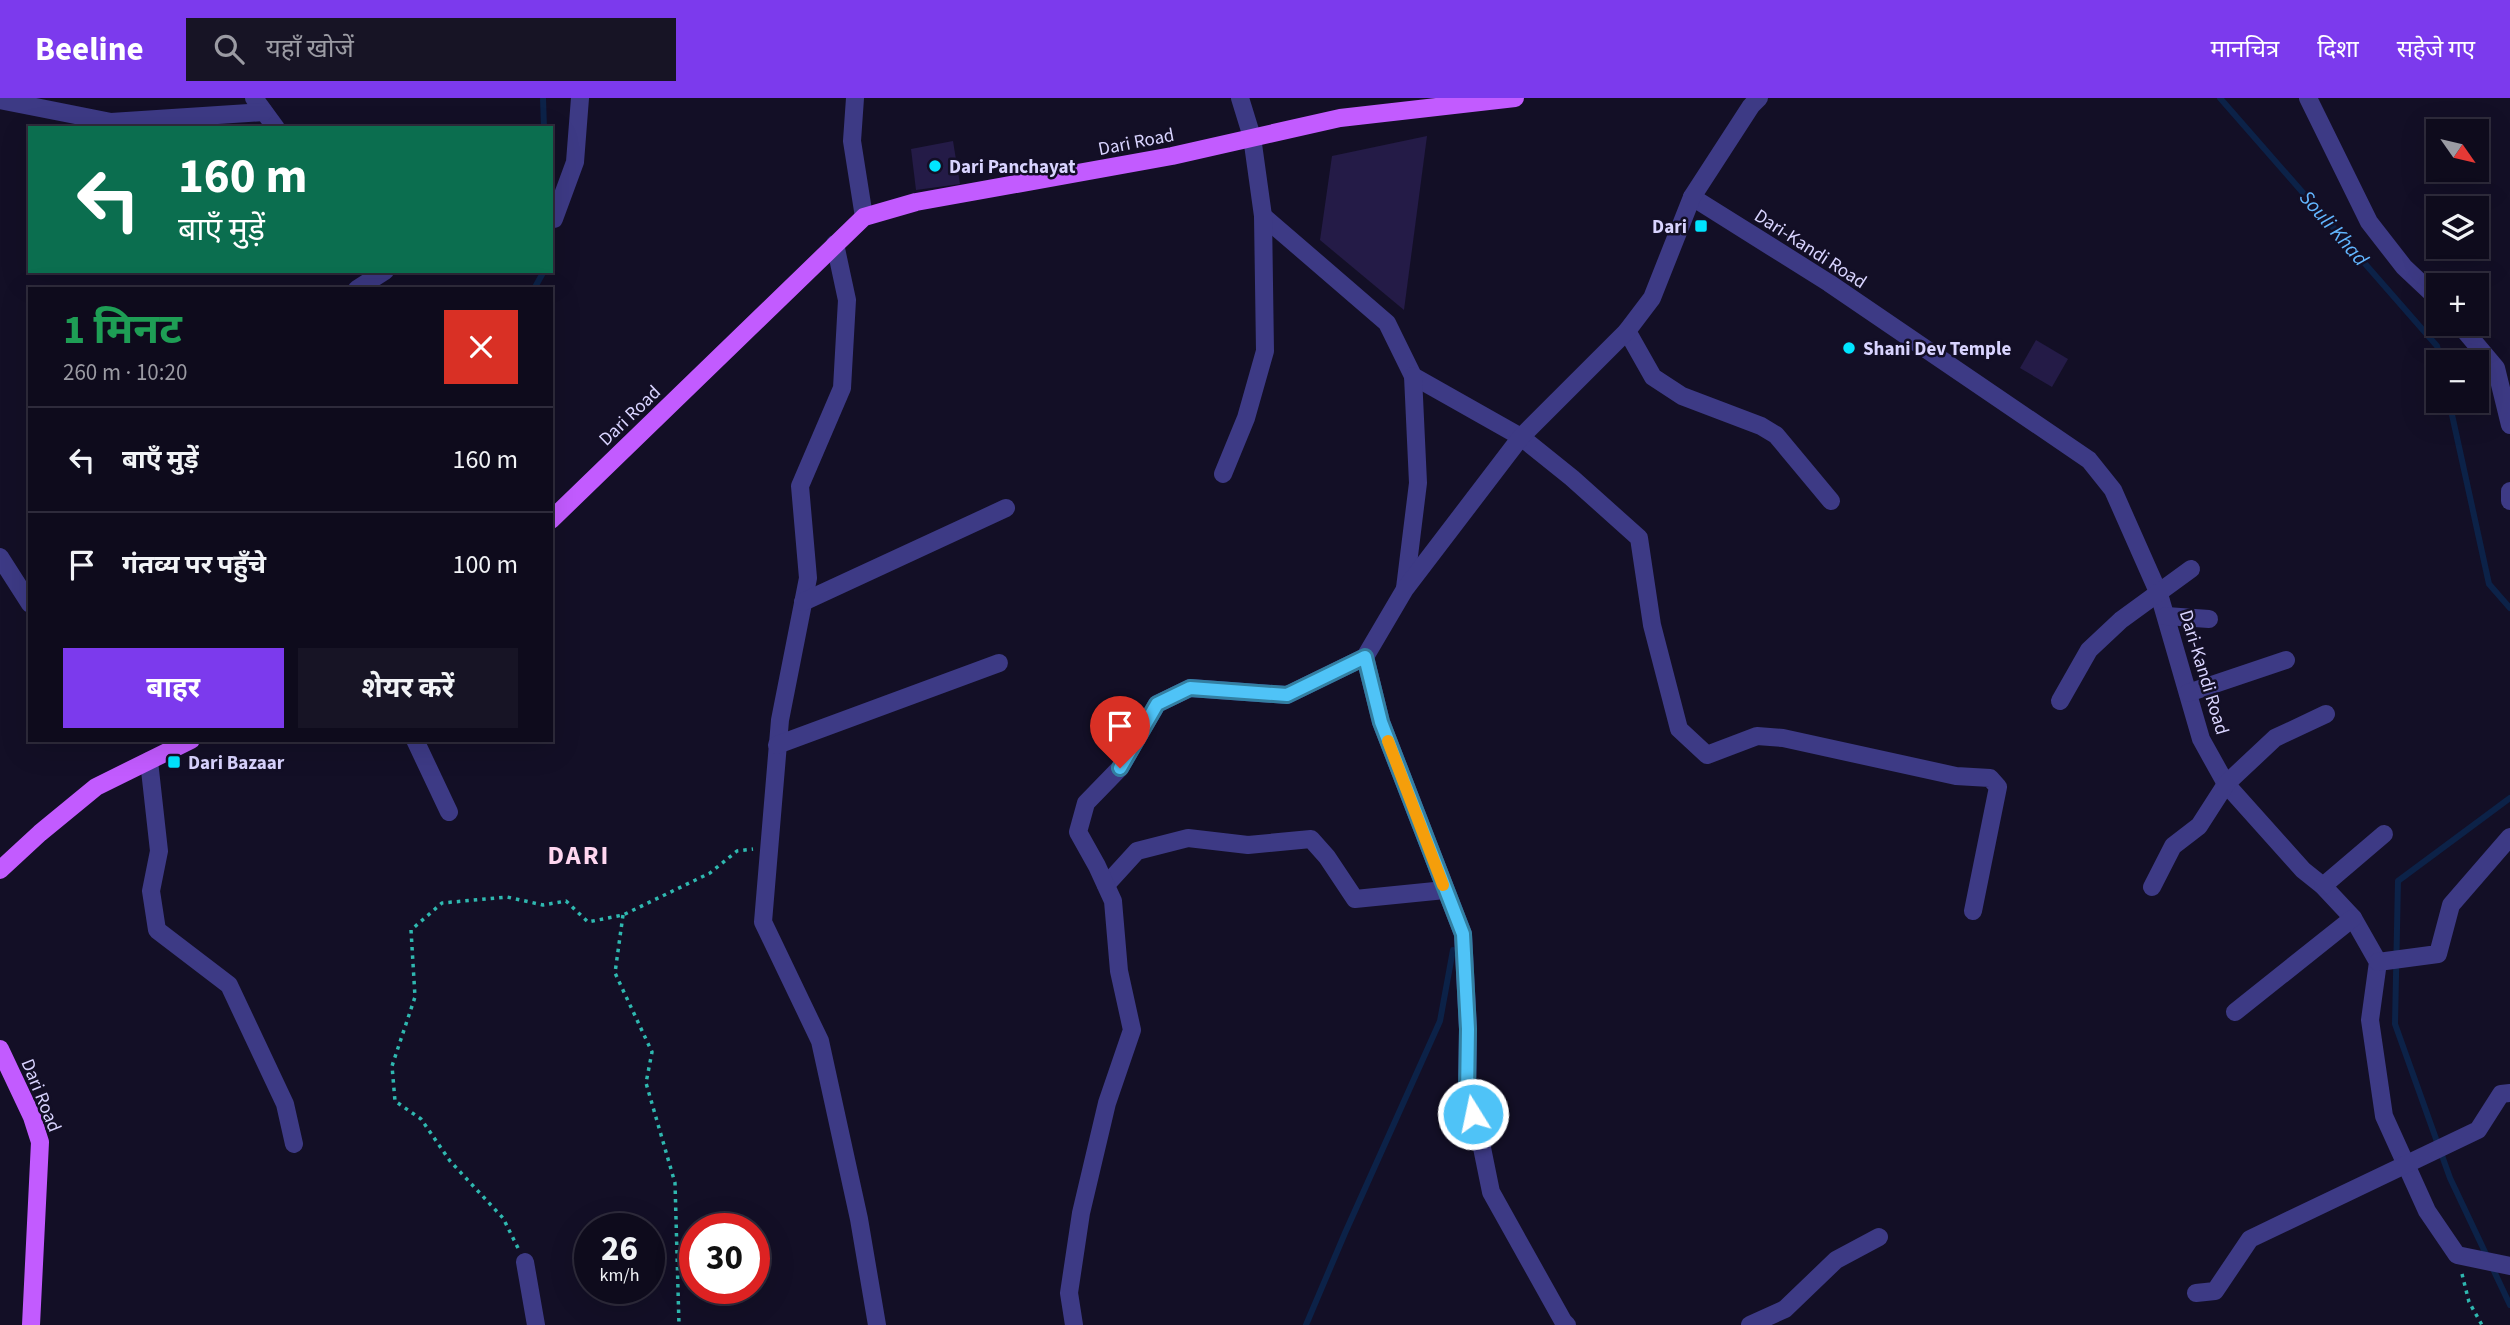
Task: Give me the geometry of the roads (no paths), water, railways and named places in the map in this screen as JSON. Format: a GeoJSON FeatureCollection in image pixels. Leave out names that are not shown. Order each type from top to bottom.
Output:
{"type":"FeatureCollection","features":[{"type":"Feature","properties":{"kind":"main road","name":"Dari Road"},"geometry":{"type":"LineString","coordinates":[[553,518],[864,217],[916,202],[1172,156],[1340,118],[1515,98]]}},
{"type":"Feature","properties":{"kind":"main road"},"geometry":{"type":"LineString","coordinates":[[0,870],[96,787],[187,742]]}},
{"type":"Feature","properties":{"kind":"main road","name":"Dari Road"},"geometry":{"type":"LineString","coordinates":[[0,1049],[32,1116],[40,1142],[31,1325]]}},
{"type":"Feature","properties":{"kind":"street"},"geometry":{"type":"LineString","coordinates":[[553,219],[575,162],[580,98]]}},
{"type":"Feature","properties":{"kind":"street"},"geometry":{"type":"LineString","coordinates":[[855,98],[852,141],[864,217]]}},
{"type":"Feature","properties":{"kind":"street"},"geometry":{"type":"LineString","coordinates":[[1223,474],[1246,418],[1265,351],[1263,216],[1252,137],[1240,98]]}},
{"type":"Feature","properties":{"kind":"street"},"geometry":{"type":"LineString","coordinates":[[1074,1325],[1069,1293],[1081,1213],[1107,1103],[1132,1030],[1119,971],[1113,901],[1078,832],[1086,803],[1120,768],[1157,704],[1190,688],[1287,695],[1365,657],[1405,589],[1521,437],[1627,331],[1652,298],[1692,197],[1759,98]]}},
{"type":"Feature","properties":{"kind":"street"},"geometry":{"type":"LineString","coordinates":[[2308,98],[2369,222],[2404,267],[2426,288]]}},
{"type":"Feature","properties":{"kind":"street"},"geometry":{"type":"LineString","coordinates":[[0,100],[111,122],[259,105],[275,126]]}},
{"type":"Feature","properties":{"kind":"street","name":"Dari-Kandi Road"},"geometry":{"type":"LineString","coordinates":[[1692,197],[1829,284],[2089,460],[2113,490],[2159,594],[2201,739],[2226,783],[2303,870],[2323,886],[2353,918],[2378,962]]}},
{"type":"Feature","properties":{"kind":"street"},"geometry":{"type":"LineString","coordinates":[[1263,216],[1387,323],[1413,376],[1418,483],[1405,589]]}},
{"type":"Feature","properties":{"kind":"street"},"geometry":{"type":"LineString","coordinates":[[835,244],[848,300],[842,388],[800,486],[808,578],[779,720],[763,922],[820,1041],[859,1219],[877,1325]]}},
{"type":"Feature","properties":{"kind":"street"},"geometry":{"type":"LineString","coordinates":[[360,287],[382,273]]}},
{"type":"Feature","properties":{"kind":"street"},"geometry":{"type":"LineString","coordinates":[[1627,331],[1653,377],[1682,396],[1761,426],[1776,435],[1831,501]]}},
{"type":"Feature","properties":{"kind":"street"},"geometry":{"type":"LineString","coordinates":[[2469,336],[2496,368],[2510,425]]}},
{"type":"Feature","properties":{"kind":"street"},"geometry":{"type":"LineString","coordinates":[[1413,376],[1521,437],[1573,478],[1639,538],[1652,625],[1679,729],[1707,755],[1757,736],[1783,738],[1956,776],[1990,778],[1998,787],[1973,911]]}},
{"type":"Feature","properties":{"kind":"street"},"geometry":{"type":"LineString","coordinates":[[2510,491],[2510,501]]}},
{"type":"Feature","properties":{"kind":"street"},"geometry":{"type":"LineString","coordinates":[[803,602],[1006,508]]}},
{"type":"Feature","properties":{"kind":"street"},"geometry":{"type":"LineString","coordinates":[[0,557],[28,601]]}},
{"type":"Feature","properties":{"kind":"street"},"geometry":{"type":"LineString","coordinates":[[2060,701],[2089,650],[2121,620],[2191,569]]}},
{"type":"Feature","properties":{"kind":"street"},"geometry":{"type":"LineString","coordinates":[[2166,616],[2209,619]]}},
{"type":"Feature","properties":{"kind":"street"},"geometry":{"type":"LineString","coordinates":[[1365,657],[1381,722],[1463,934],[1468,1029],[1467,1095],[1479,1133],[1491,1192],[1525,1256],[1567,1325]]}},
{"type":"Feature","properties":{"kind":"street"},"geometry":{"type":"LineString","coordinates":[[2188,693],[2286,660]]}},
{"type":"Feature","properties":{"kind":"street"},"geometry":{"type":"LineString","coordinates":[[777,745],[999,663]]}},
{"type":"Feature","properties":{"kind":"street"},"geometry":{"type":"LineString","coordinates":[[2152,887],[2173,846],[2199,826],[2226,783],[2275,738],[2326,714]]}},
{"type":"Feature","properties":{"kind":"street"},"geometry":{"type":"LineString","coordinates":[[416,742],[449,812]]}},
{"type":"Feature","properties":{"kind":"street"},"geometry":{"type":"LineString","coordinates":[[149,761],[159,850],[150,891],[158,930],[229,985],[285,1104],[294,1144]]}},
{"type":"Feature","properties":{"kind":"street"},"geometry":{"type":"LineString","coordinates":[[2323,886],[2385,834]]}},
{"type":"Feature","properties":{"kind":"street"},"geometry":{"type":"LineString","coordinates":[[2510,837],[2451,905],[2438,954],[2378,962],[2370,1020],[2384,1116],[2427,1211],[2457,1255],[2510,1266]]}},
{"type":"Feature","properties":{"kind":"street"},"geometry":{"type":"LineString","coordinates":[[1106,885],[1138,851],[1188,838],[1248,845],[1311,838],[1355,899],[1445,890]]}},
{"type":"Feature","properties":{"kind":"street"},"geometry":{"type":"LineString","coordinates":[[2235,1012],[2353,918]]}},
{"type":"Feature","properties":{"kind":"street"},"geometry":{"type":"LineString","coordinates":[[2196,1293],[2215,1292],[2250,1239],[2477,1130],[2501,1094],[2510,1093]]}},
{"type":"Feature","properties":{"kind":"street"},"geometry":{"type":"LineString","coordinates":[[1750,1325],[1785,1309],[1836,1260],[1879,1237]]}},
{"type":"Feature","properties":{"kind":"street"},"geometry":{"type":"LineString","coordinates":[[525,1262],[536,1325]]}},
{"type":"Feature","properties":{"kind":"waterway"},"geometry":{"type":"LineString","coordinates":[[543,98],[544,126]]}},
{"type":"Feature","properties":{"kind":"waterway","name":"Souli Khad"},"geometry":{"type":"LineString","coordinates":[[2220,98],[2438,350]]}},
{"type":"Feature","properties":{"kind":"waterway"},"geometry":{"type":"LineString","coordinates":[[535,287],[543,273]]}},
{"type":"Feature","properties":{"kind":"waterway","name":"Souli Khad"},"geometry":{"type":"LineString","coordinates":[[2452,413],[2489,584],[2510,608]]}},
{"type":"Feature","properties":{"kind":"waterway"},"geometry":{"type":"LineString","coordinates":[[2510,798],[2398,881],[2395,1024],[2450,1178],[2510,1305]]}},
{"type":"Feature","properties":{"kind":"waterway"},"geometry":{"type":"LineString","coordinates":[[1306,1325],[1440,1021],[1453,950]]}},
{"type":"Feature","properties":{"kind":"place","name":"Dari Panchayat"},"geometry":{"type":"Point","coordinates":[935,166]}},
{"type":"Feature","properties":{"kind":"place","name":"Dari"},"geometry":{"type":"Point","coordinates":[1701,226]}},
{"type":"Feature","properties":{"kind":"place","name":"Shani Dev Temple"},"geometry":{"type":"Point","coordinates":[1849,348]}},
{"type":"Feature","properties":{"kind":"place","name":"Dari Bazaar"},"geometry":{"type":"Point","coordinates":[174,762]}},
{"type":"Feature","properties":{"kind":"district","name":"DARI"},"geometry":{"type":"Point","coordinates":[579,855]}}]}
